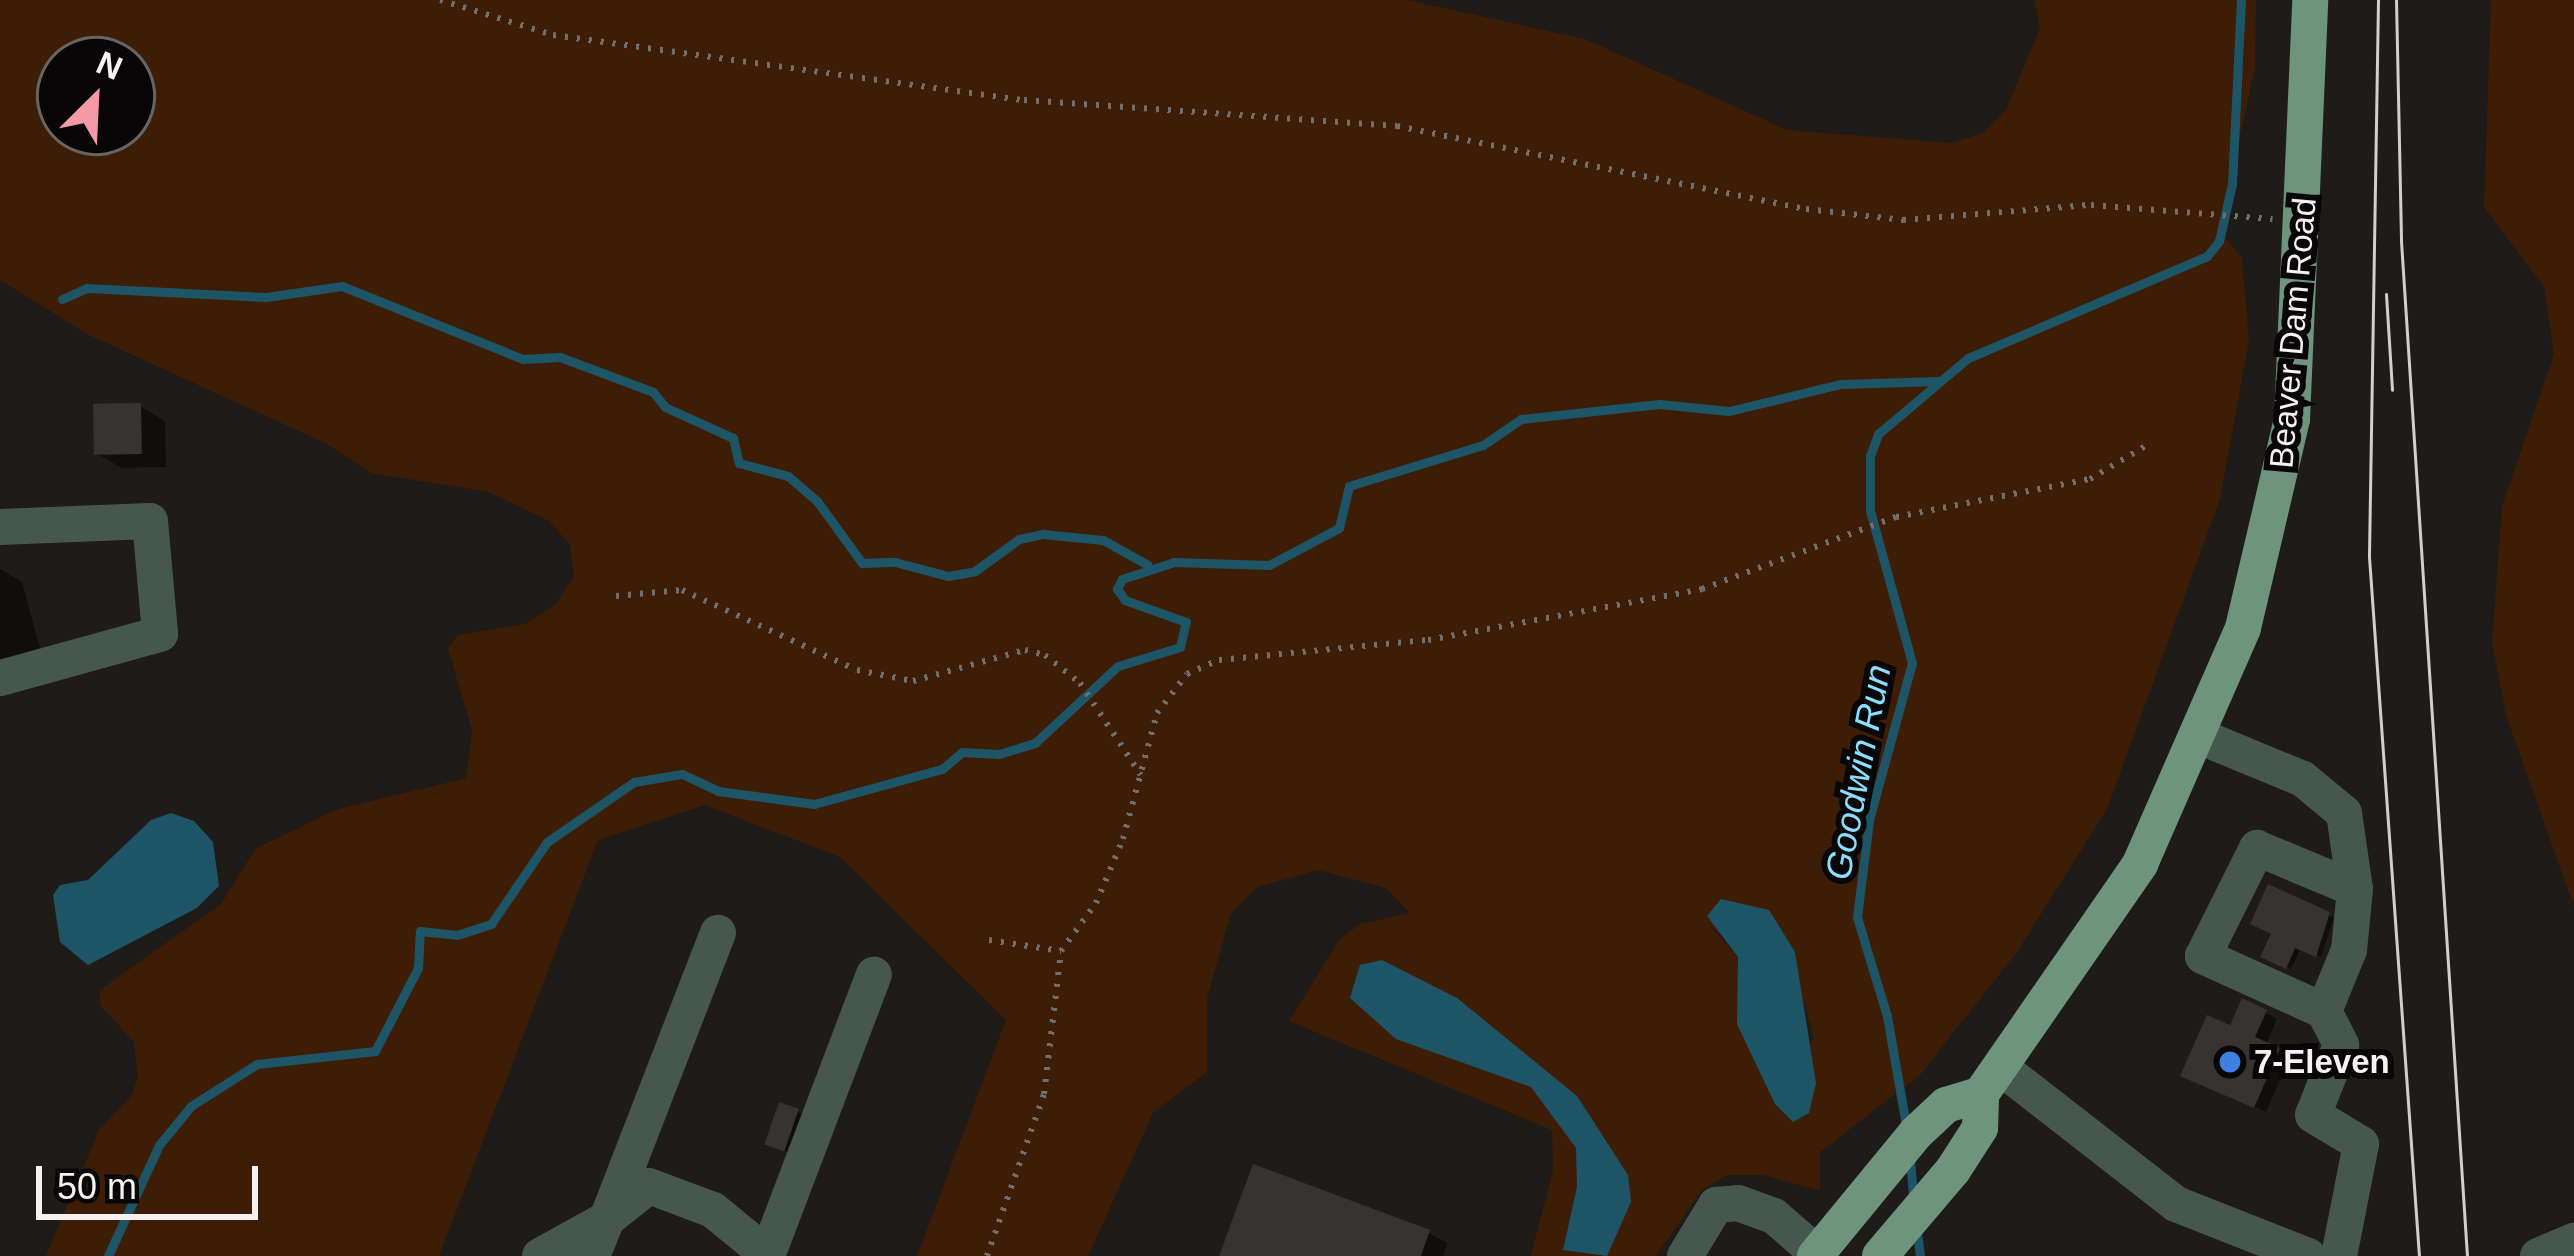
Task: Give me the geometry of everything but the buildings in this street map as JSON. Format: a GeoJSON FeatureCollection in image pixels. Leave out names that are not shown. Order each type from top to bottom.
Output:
{"type":"FeatureCollection","features":[{"type":"Feature","properties":{"kind":"main road","name":"Beaver Dam Road"},"geometry":{"type":"LineString","coordinates":[[1817,1255],[1868,1190],[1976,1089],[2118,901],[2201,736],[2258,579],[2292,419],[2310,0]]}},
{"type":"Feature","properties":{"kind":"main road","name":"Beaver Dam Road"},"geometry":{"type":"LineString","coordinates":[[1880,1256],[1953,1170],[1980,1128],[1976,1089]]}},
{"type":"Feature","properties":{"kind":"street"},"geometry":{"type":"LineString","coordinates":[[0,527],[149,521],[160,634],[0,678]]}},
{"type":"Feature","properties":{"kind":"street"},"geometry":{"type":"LineString","coordinates":[[2201,736],[2327,794],[2344,812],[2355,889],[2349,950],[2324,1011]]}},
{"type":"Feature","properties":{"kind":"street"},"geometry":{"type":"LineString","coordinates":[[2339,1256],[2361,1144],[2312,1115],[2342,1045],[2324,1011],[2204,956],[2257,848],[2355,889]]}},
{"type":"Feature","properties":{"kind":"street"},"geometry":{"type":"LineString","coordinates":[[592,1256],[718,932]]}},
{"type":"Feature","properties":{"kind":"street"},"geometry":{"type":"LineString","coordinates":[[540,1256],[607,1220],[649,1186],[675,1191],[767,1255],[874,975]]}},
{"type":"Feature","properties":{"kind":"street"},"geometry":{"type":"LineString","coordinates":[[1976,1089],[2176,1204],[2308,1256]]}},
{"type":"Feature","properties":{"kind":"street"},"geometry":{"type":"LineString","coordinates":[[1685,1256],[1717,1205],[1738,1203],[1774,1216],[1817,1255]]}},
{"type":"Feature","properties":{"kind":"street"},"geometry":{"type":"LineString","coordinates":[[2538,1256],[2574,1241]]}},
{"type":"Feature","properties":{"kind":"path"},"geometry":{"type":"LineString","coordinates":[[440,0],[553,35],[1024,100],[1397,126],[1806,209],[1903,220],[2091,205],[2204,220],[2258,219]]}},
{"type":"Feature","properties":{"kind":"path"},"geometry":{"type":"LineString","coordinates":[[987,1256],[1044,1094],[1060,951],[1096,903],[1141,775],[1157,713],[1171,689],[1202,664],[1428,640],[1660,598],[1896,517],[2090,479],[2146,446]]}},
{"type":"Feature","properties":{"kind":"path"},"geometry":{"type":"LineString","coordinates":[[616,596],[682,590],[890,678],[932,681],[1025,650],[1059,663],[1080,683],[1141,775]]}},
{"type":"Feature","properties":{"kind":"path"},"geometry":{"type":"LineString","coordinates":[[989,940],[1060,951]]}},
{"type":"Feature","properties":{"kind":"shaded area"},"geometry":{"type":"Polygon","coordinates":[[[0,0],[1407,0],[1585,39],[1787,130],[1951,143],[1983,133],[2006,110],[2040,28],[2034,0],[2256,0],[2255,69],[2219,229],[2242,258],[2249,341],[2220,499],[2107,809],[2017,952],[1920,1075],[1820,1152],[1820,1191],[1764,1175],[1726,1175],[1701,1191],[1656,1256],[1531,1256],[1553,1170],[1552,1130],[1289,1021],[1340,939],[1360,924],[1410,913],[1386,888],[1318,870],[1257,887],[1231,913],[1207,998],[1207,1072],[1153,1113],[1088,1256],[917,1256],[1006,1020],[840,857],[705,805],[598,840],[439,1256],[46,1256],[99,1130],[131,1097],[138,1076],[134,1042],[100,1005],[100,990],[221,904],[255,849],[335,810],[466,778],[472,731],[448,648],[458,635],[525,624],[555,605],[574,576],[570,545],[549,521],[489,492],[372,473],[325,443],[89,335],[0,280],[0,0]],[[1709,925],[1738,957],[1739,1000],[1774,1104],[1814,1038],[1804,1002],[1709,925]]]}},
{"type":"Feature","properties":{"kind":"shaded area"},"geometry":{"type":"Polygon","coordinates":[[[2491,0],[2574,0],[2574,907],[2506,715],[2492,642],[2502,506],[2554,354],[2544,287],[2484,207],[2491,0]]]}},
{"type":"Feature","properties":{"kind":"water"},"geometry":{"type":"Polygon","coordinates":[[[171,813],[194,821],[213,842],[219,886],[197,908],[88,965],[60,942],[53,895],[60,885],[88,880],[151,820],[171,813]]]}},
{"type":"Feature","properties":{"kind":"water"},"geometry":{"type":"Polygon","coordinates":[[[1721,899],[1769,910],[1795,952],[1816,1083],[1809,1113],[1793,1122],[1775,1104],[1737,1024],[1738,957],[1707,916],[1721,899]]]}},
{"type":"Feature","properties":{"kind":"water"},"geometry":{"type":"Polygon","coordinates":[[[1382,960],[1457,998],[1577,1096],[1628,1175],[1631,1202],[1607,1256],[1563,1250],[1577,1187],[1576,1148],[1531,1087],[1396,1039],[1350,998],[1360,965],[1382,960]]]}},
{"type":"Feature","properties":{"kind":"waterway","name":"Goodwin Run"},"geometry":{"type":"LineString","coordinates":[[1906,1125],[1887,1016],[1857,917],[1869,820],[1912,663],[1870,510],[1870,456],[1878,434],[1968,358],[2207,256],[2219,241],[2232,184],[2241,0]]}},
{"type":"Feature","properties":{"kind":"waterway"},"geometry":{"type":"LineString","coordinates":[[62,299],[87,288],[266,297],[342,286],[523,359],[560,357],[653,392],[665,407],[733,438],[739,463],[788,476],[817,501],[862,563],[895,562],[948,576],[975,571],[1019,539],[1043,534],[1103,540],[1148,565]]}},
{"type":"Feature","properties":{"kind":"waterway"},"geometry":{"type":"LineString","coordinates":[[108,1256],[159,1145],[191,1106],[257,1064],[375,1051],[418,968],[420,931],[457,935],[491,924],[547,842],[634,782],[682,774],[718,791],[814,804],[942,769],[962,752],[999,754],[1035,743],[1118,666],[1180,647],[1186,622],[1125,600],[1117,589],[1122,579],[1174,562],[1269,565],[1339,528],[1349,486],[1483,445],[1521,419],[1659,404],[1729,411],[1841,384],[1940,381]]}},
{"type":"Feature","properties":{"kind":"waterway","name":"Goodwin Run"},"geometry":{"type":"LineString","coordinates":[[1910,1160],[1913,1197]]}},
{"type":"Feature","properties":{"kind":"waterway","name":"Goodwin Run"},"geometry":{"type":"LineString","coordinates":[[1917,1232],[1920,1256]]}},
{"type":"Feature","properties":{"kind":"tram line"},"geometry":{"type":"LineString","coordinates":[[2378,0],[2369,557],[2419,1256]]}},
{"type":"Feature","properties":{"kind":"tram line"},"geometry":{"type":"LineString","coordinates":[[2396,0],[2401,241],[2467,1256]]}},
{"type":"Feature","properties":{"kind":"tram line"},"geometry":{"type":"LineString","coordinates":[[2386,294],[2392,390]]}},
{"type":"Feature","properties":{"kind":"place","name":"7-Eleven"},"geometry":{"type":"Point","coordinates":[2230,1062]}}]}
